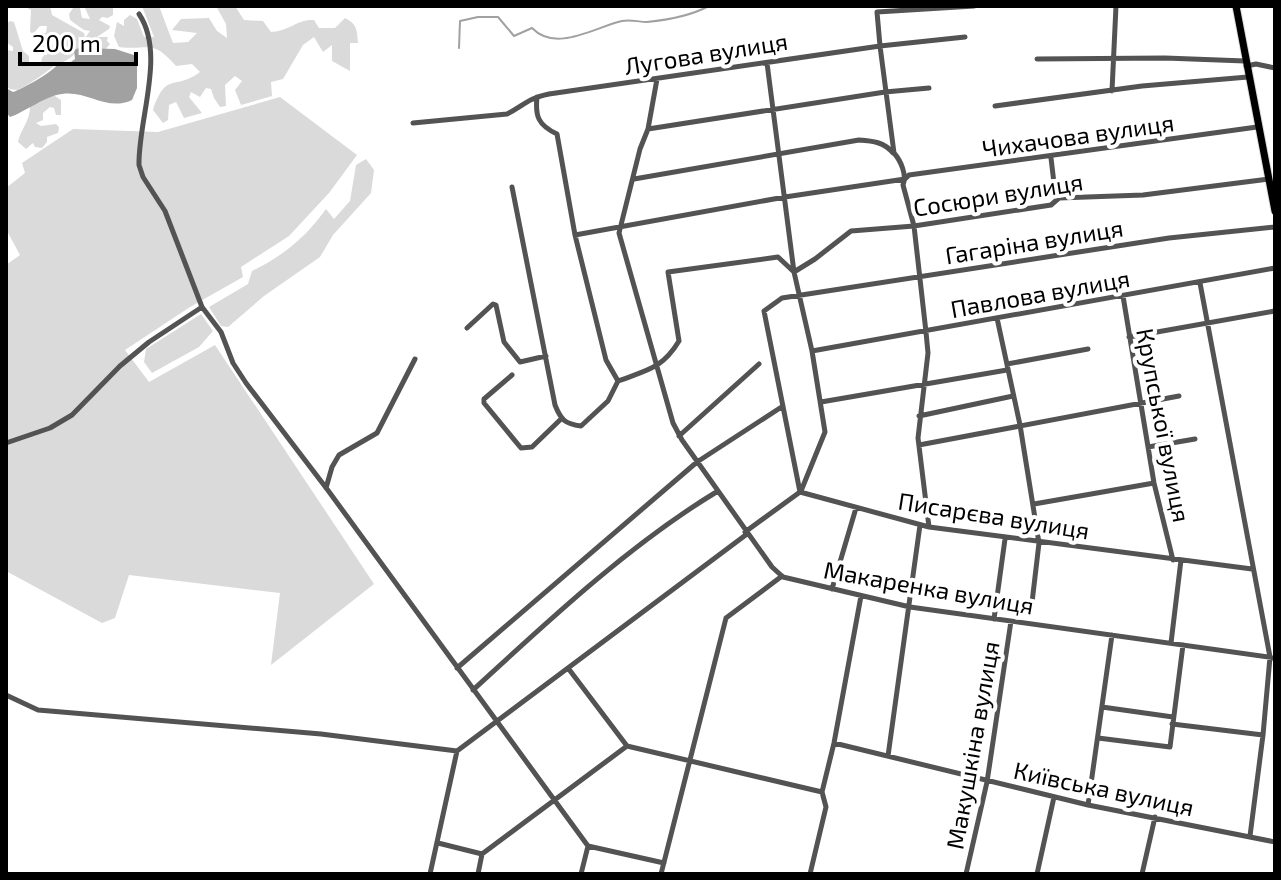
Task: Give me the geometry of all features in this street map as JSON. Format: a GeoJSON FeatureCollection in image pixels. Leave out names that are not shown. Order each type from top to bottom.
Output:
{"type":"FeatureCollection","features":[{"type":"Feature","properties":{"kind":"main road"},"geometry":{"type":"LineString","coordinates":[[1236,6],[1275,211]]}},
{"type":"Feature","properties":{"kind":"street"},"geometry":{"type":"LineString","coordinates":[[894,153],[877,12],[974,6]]}},
{"type":"Feature","properties":{"kind":"street"},"geometry":{"type":"LineString","coordinates":[[1112,91],[1116,6]]}},
{"type":"Feature","properties":{"kind":"street"},"geometry":{"type":"LineString","coordinates":[[139,14],[149,31],[150,53],[139,165],[143,177],[165,211],[202,307],[221,332],[233,363],[588,846],[664,863]]}},
{"type":"Feature","properties":{"kind":"street","name":"Лугова вулиця"},"geometry":{"type":"LineString","coordinates":[[413,123],[507,114],[537,97],[836,50],[965,37]]}},
{"type":"Feature","properties":{"kind":"street"},"geometry":{"type":"LineString","coordinates":[[1037,59],[1114,58],[1256,64],[1275,68]]}},
{"type":"Feature","properties":{"kind":"street"},"geometry":{"type":"LineString","coordinates":[[430,874],[457,751],[800,492],[825,432],[812,351],[794,272],[767,63]]}},
{"type":"Feature","properties":{"kind":"street"},"geometry":{"type":"LineString","coordinates":[[995,106],[1248,77]]}},
{"type":"Feature","properties":{"kind":"street"},"geometry":{"type":"LineString","coordinates":[[657,79],[648,129],[619,233],[679,436],[746,533],[782,576],[726,618],[661,874]]}},
{"type":"Feature","properties":{"kind":"street"},"geometry":{"type":"LineString","coordinates":[[648,129],[929,88]]}},
{"type":"Feature","properties":{"kind":"street"},"geometry":{"type":"LineString","coordinates":[[537,97],[535,114],[540,123],[557,134],[575,235],[606,360],[618,381]]}},
{"type":"Feature","properties":{"kind":"street","name":"Чихачова вулиця"},"geometry":{"type":"LineString","coordinates":[[575,235],[905,179],[909,175],[1051,158],[1257,127]]}},
{"type":"Feature","properties":{"kind":"street"},"geometry":{"type":"LineString","coordinates":[[634,180],[859,140],[887,146],[900,160],[914,226],[928,353],[919,416],[919,445],[929,527]]}},
{"type":"Feature","properties":{"kind":"street"},"geometry":{"type":"LineString","coordinates":[[1051,158],[1056,200]]}},
{"type":"Feature","properties":{"kind":"street","name":"Сосюри вулиця"},"geometry":{"type":"LineString","coordinates":[[794,272],[851,231],[914,226],[1051,205],[1059,198],[1143,195],[1269,179]]}},
{"type":"Feature","properties":{"kind":"street"},"geometry":{"type":"LineString","coordinates":[[512,187],[555,405],[561,419],[569,424],[581,426],[608,401],[618,381],[658,367],[669,358],[679,341],[668,272],[778,257],[794,272]]}},
{"type":"Feature","properties":{"kind":"street","name":"Гагаріна вулиця"},"geometry":{"type":"LineString","coordinates":[[784,406],[764,311],[782,298],[1169,238],[1275,227]]}},
{"type":"Feature","properties":{"kind":"street","name":"Павлова вулиця"},"geometry":{"type":"LineString","coordinates":[[812,351],[1275,268]]}},
{"type":"Feature","properties":{"kind":"street"},"geometry":{"type":"LineString","coordinates":[[1200,283],[1252,569],[1272,658],[1250,836]]}},
{"type":"Feature","properties":{"kind":"street","name":"Крупської вулиця"},"geometry":{"type":"LineString","coordinates":[[1123,296],[1154,483],[1173,560]]}},
{"type":"Feature","properties":{"kind":"street"},"geometry":{"type":"LineString","coordinates":[[467,328],[493,304],[496,305],[504,342],[520,362],[546,356]]}},
{"type":"Feature","properties":{"kind":"street"},"geometry":{"type":"LineString","coordinates":[[6,443],[50,428],[72,415],[120,366],[149,342],[202,307]]}},
{"type":"Feature","properties":{"kind":"street"},"geometry":{"type":"LineString","coordinates":[[1129,337],[1275,311]]}},
{"type":"Feature","properties":{"kind":"street"},"geometry":{"type":"LineString","coordinates":[[997,318],[1020,425],[1039,543],[1031,611]]}},
{"type":"Feature","properties":{"kind":"street"},"geometry":{"type":"LineString","coordinates":[[821,402],[1088,349]]}},
{"type":"Feature","properties":{"kind":"street"},"geometry":{"type":"LineString","coordinates":[[326,488],[339,455],[377,433],[415,359]]}},
{"type":"Feature","properties":{"kind":"street"},"geometry":{"type":"LineString","coordinates":[[679,436],[759,364]]}},
{"type":"Feature","properties":{"kind":"street"},"geometry":{"type":"LineString","coordinates":[[512,375],[484,399],[484,403],[521,448],[532,447],[561,419]]}},
{"type":"Feature","properties":{"kind":"street"},"geometry":{"type":"LineString","coordinates":[[919,416],[1013,396]]}},
{"type":"Feature","properties":{"kind":"street"},"geometry":{"type":"LineString","coordinates":[[919,445],[1179,396]]}},
{"type":"Feature","properties":{"kind":"street"},"geometry":{"type":"LineString","coordinates":[[457,668],[697,462],[784,406],[800,492]]}},
{"type":"Feature","properties":{"kind":"street"},"geometry":{"type":"LineString","coordinates":[[1148,447],[1195,439]]}},
{"type":"Feature","properties":{"kind":"street"},"geometry":{"type":"LineString","coordinates":[[1034,504],[1154,483]]}},
{"type":"Feature","properties":{"kind":"street"},"geometry":{"type":"LineString","coordinates":[[473,690],[612,568],[718,491]]}},
{"type":"Feature","properties":{"kind":"street","name":"Писарєва вулиця"},"geometry":{"type":"LineString","coordinates":[[800,492],[929,527],[1252,569]]}},
{"type":"Feature","properties":{"kind":"street"},"geometry":{"type":"LineString","coordinates":[[832,589],[856,508]]}},
{"type":"Feature","properties":{"kind":"street"},"geometry":{"type":"LineString","coordinates":[[888,756],[920,525]]}},
{"type":"Feature","properties":{"kind":"street"},"geometry":{"type":"LineString","coordinates":[[994,619],[1005,539]]}},
{"type":"Feature","properties":{"kind":"street"},"geometry":{"type":"LineString","coordinates":[[1171,643],[1181,560]]}},
{"type":"Feature","properties":{"kind":"street","name":"Макаренка вулиця"},"geometry":{"type":"LineString","coordinates":[[782,576],[910,607],[1272,658]]}},
{"type":"Feature","properties":{"kind":"street"},"geometry":{"type":"LineString","coordinates":[[810,874],[826,807],[822,792],[861,596]]}},
{"type":"Feature","properties":{"kind":"street","name":"Макушкіна вулиця"},"geometry":{"type":"LineString","coordinates":[[966,874],[987,782],[1011,621]]}},
{"type":"Feature","properties":{"kind":"street"},"geometry":{"type":"LineString","coordinates":[[1088,805],[1112,635]]}},
{"type":"Feature","properties":{"kind":"street"},"geometry":{"type":"LineString","coordinates":[[1098,738],[1170,747],[1183,645]]}},
{"type":"Feature","properties":{"kind":"street"},"geometry":{"type":"LineString","coordinates":[[568,668],[627,746],[822,792]]}},
{"type":"Feature","properties":{"kind":"street"},"geometry":{"type":"LineString","coordinates":[[6,695],[38,710],[321,734],[457,751]]}},
{"type":"Feature","properties":{"kind":"street"},"geometry":{"type":"LineString","coordinates":[[1102,707],[1263,735]]}},
{"type":"Feature","properties":{"kind":"street","name":"Київська вулиця"},"geometry":{"type":"LineString","coordinates":[[834,743],[1088,805],[1275,842]]}},
{"type":"Feature","properties":{"kind":"street"},"geometry":{"type":"LineString","coordinates":[[478,874],[482,854],[627,746]]}},
{"type":"Feature","properties":{"kind":"street"},"geometry":{"type":"LineString","coordinates":[[1037,874],[1054,797]]}},
{"type":"Feature","properties":{"kind":"street"},"geometry":{"type":"LineString","coordinates":[[1142,874],[1155,817]]}},
{"type":"Feature","properties":{"kind":"street"},"geometry":{"type":"LineString","coordinates":[[438,843],[482,854]]}},
{"type":"Feature","properties":{"kind":"street"},"geometry":{"type":"LineString","coordinates":[[581,874],[588,846]]}},
{"type":"Feature","properties":{"kind":"shaded area"},"geometry":{"type":"Polygon","coordinates":[[[24,6],[50,6],[52,15],[84,33],[85,38],[90,31],[70,20],[69,14],[73,8],[80,8],[82,18],[90,19],[84,6],[113,6],[113,15],[99,20],[110,26],[109,29],[97,37],[108,37],[110,44],[105,50],[85,45],[83,41],[69,59],[56,64],[22,88],[15,90],[6,87],[6,50],[13,51],[13,47],[6,42],[6,24],[10,21],[14,22],[23,51],[29,56],[29,63],[41,64],[52,45],[64,52],[52,38],[49,41],[53,44],[48,46],[47,50],[39,48],[39,34],[46,33],[47,26],[40,26],[33,34],[30,32],[31,10],[24,6]]]}},
{"type":"Feature","properties":{"kind":"shaded area"},"geometry":{"type":"Polygon","coordinates":[[[142,6],[159,6],[173,43],[188,42],[197,33],[172,30],[181,19],[209,18],[217,31],[227,38],[226,24],[216,6],[235,6],[244,20],[263,21],[271,32],[308,20],[314,20],[319,28],[335,28],[345,18],[356,28],[358,43],[350,43],[350,71],[332,61],[332,45],[323,52],[314,37],[303,45],[283,79],[271,82],[272,96],[241,105],[235,90],[242,81],[235,76],[225,85],[226,106],[220,107],[211,89],[206,88],[200,97],[191,92],[189,97],[202,113],[184,118],[176,102],[169,105],[168,120],[163,123],[153,110],[162,90],[200,72],[192,64],[176,66],[155,49],[119,47],[114,36],[117,22],[124,26],[124,20],[130,15],[137,19],[144,37],[154,37],[142,6]]]}},
{"type":"Feature","properties":{"kind":"shaded area"},"geometry":{"type":"Polygon","coordinates":[[[115,49],[137,56],[137,88],[132,100],[114,104],[80,95],[62,94],[10,117],[6,112],[6,88],[13,92],[57,65],[68,64],[75,59],[74,50],[115,49]]]}},
{"type":"Feature","properties":{"kind":"shaded area"},"geometry":{"type":"Polygon","coordinates":[[[55,96],[61,100],[61,115],[56,115],[54,108],[50,107],[43,113],[43,120],[36,123],[41,126],[56,124],[58,133],[47,137],[42,148],[35,147],[33,143],[26,149],[18,142],[30,106],[55,96]]]}},
{"type":"Feature","properties":{"kind":"shaded area"},"geometry":{"type":"Polygon","coordinates":[[[280,97],[357,155],[329,193],[289,236],[241,267],[243,277],[125,350],[149,382],[215,345],[374,584],[271,665],[280,593],[129,575],[115,618],[102,623],[6,571],[6,265],[20,255],[6,229],[6,188],[25,173],[22,163],[73,129],[158,132],[280,97]]]}},
{"type":"Feature","properties":{"kind":"shaded area"},"geometry":{"type":"Polygon","coordinates":[[[366,159],[374,170],[371,193],[333,235],[320,257],[264,296],[228,327],[221,326],[209,307],[248,284],[252,271],[293,245],[326,209],[334,219],[350,201],[356,165],[366,159]]]}},
{"type":"Feature","properties":{"kind":"shaded area"},"geometry":{"type":"Polygon","coordinates":[[[201,314],[213,331],[199,347],[152,373],[144,362],[146,349],[201,314]]]}},
{"type":"Feature","properties":{"kind":"waterway"},"geometry":{"type":"LineString","coordinates":[[459,48],[460,21],[478,17],[498,17],[514,36],[532,28],[542,35],[564,38],[622,21],[671,19],[709,6]]}}]}
